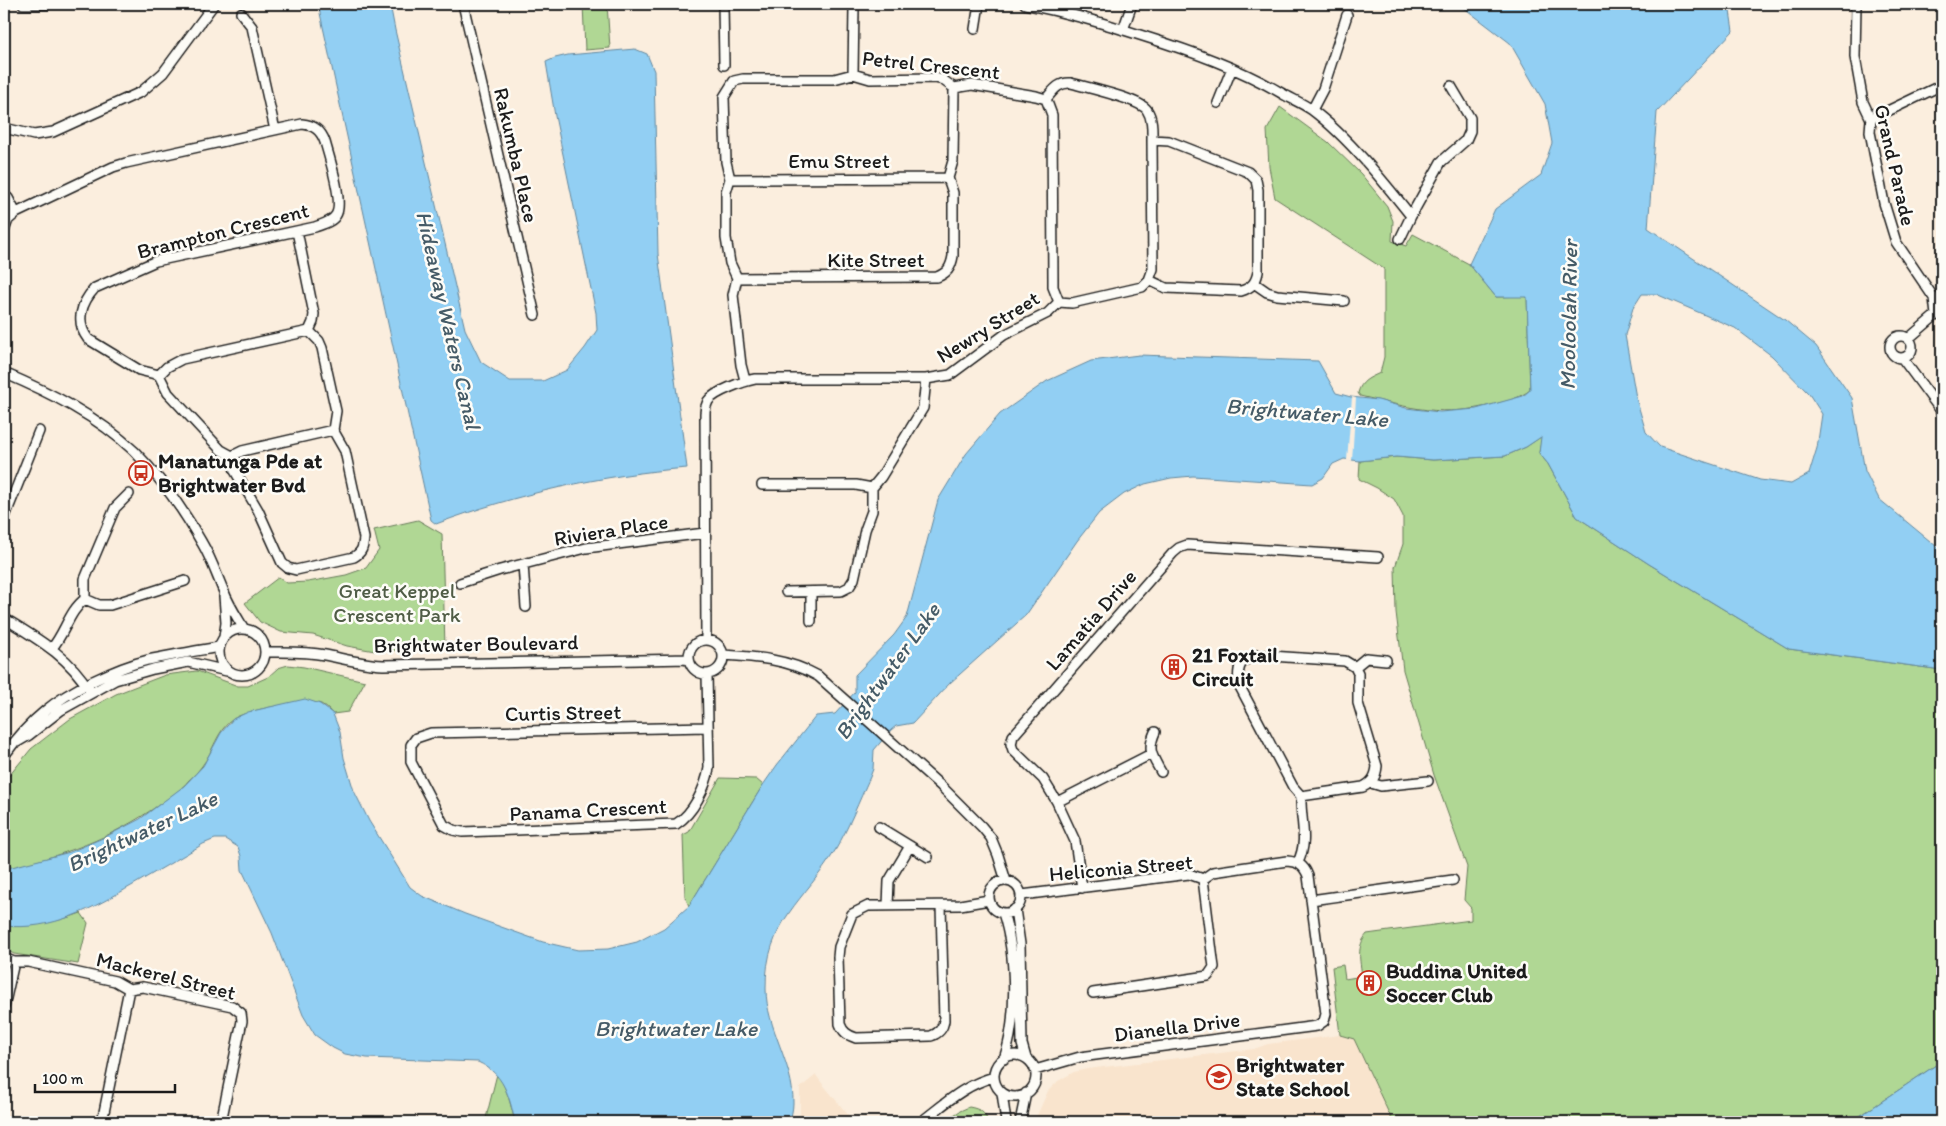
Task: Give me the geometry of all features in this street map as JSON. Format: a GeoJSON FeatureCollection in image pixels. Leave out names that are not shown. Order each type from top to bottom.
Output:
{"type":"FeatureCollection","features":[{"type":"Feature","properties":{"kind":"street"},"geometry":{"type":"LineString","coordinates":[[23,4],[47,4]]}},
{"type":"Feature","properties":{"kind":"street"},"geometry":{"type":"LineString","coordinates":[[4,128],[34,135],[53,132],[141,92],[162,73],[214,4]]}},
{"type":"Feature","properties":{"kind":"street","name":"Rakumba Place"},"geometry":{"type":"LineString","coordinates":[[463,4],[535,315]]}},
{"type":"Feature","properties":{"kind":"street"},"geometry":{"type":"LineString","coordinates":[[723,4],[724,65]]}},
{"type":"Feature","properties":{"kind":"street"},"geometry":{"type":"LineString","coordinates":[[975,29],[978,4]]}},
{"type":"Feature","properties":{"kind":"street"},"geometry":{"type":"LineString","coordinates":[[1025,4],[1124,30],[1199,55],[1267,85],[1312,110],[1344,139],[1411,216]]}},
{"type":"Feature","properties":{"kind":"street"},"geometry":{"type":"LineString","coordinates":[[1124,30],[1132,4]]}},
{"type":"Feature","properties":{"kind":"street","name":"Grand Parade"},"geometry":{"type":"LineString","coordinates":[[1858,5],[1855,57],[1863,102],[1871,119],[1870,132],[1884,203],[1896,242],[1938,298],[1936,315],[1908,339]]}},
{"type":"Feature","properties":{"kind":"street"},"geometry":{"type":"LineString","coordinates":[[853,74],[854,7]]}},
{"type":"Feature","properties":{"kind":"street"},"geometry":{"type":"LineString","coordinates":[[241,13],[252,27],[275,130]]}},
{"type":"Feature","properties":{"kind":"street"},"geometry":{"type":"LineString","coordinates":[[1312,110],[1323,89],[1347,15]]}},
{"type":"Feature","properties":{"kind":"street"},"geometry":{"type":"LineString","coordinates":[[1218,102],[1232,68]]}},
{"type":"Feature","properties":{"kind":"street","name":"Petrel Crescent"},"geometry":{"type":"LineString","coordinates":[[746,380],[741,365],[733,295],[737,278],[730,263],[726,238],[726,192],[730,179],[726,162],[724,97],[734,81],[743,79],[834,79],[853,74],[870,79],[935,78],[943,80],[954,88],[972,85],[1046,99]]}},
{"type":"Feature","properties":{"kind":"street"},"geometry":{"type":"LineString","coordinates":[[1059,302],[1053,287],[1052,115],[1046,99],[1058,85],[1064,82],[1138,102],[1148,111],[1152,119],[1152,140],[1152,269],[1149,280],[1166,288],[1241,291],[1248,289],[1254,284],[1258,272],[1258,190],[1256,180],[1248,172],[1199,152],[1169,141],[1152,140]]}},
{"type":"Feature","properties":{"kind":"street"},"geometry":{"type":"LineString","coordinates":[[1871,119],[1942,85]]}},
{"type":"Feature","properties":{"kind":"street"},"geometry":{"type":"LineString","coordinates":[[1400,239],[1441,162],[1466,140],[1470,131],[1470,118],[1451,86]]}},
{"type":"Feature","properties":{"kind":"street","name":"Kite Street"},"geometry":{"type":"LineString","coordinates":[[737,278],[937,277],[945,274],[952,263],[953,256],[953,193],[948,178],[953,162],[954,88]]}},
{"type":"Feature","properties":{"kind":"street","name":"Brampton Crescent"},"geometry":{"type":"LineString","coordinates":[[16,213],[113,167],[302,124],[311,125],[323,134],[337,194],[338,208],[336,215],[328,222],[297,231],[156,261],[95,288],[88,296],[80,314],[82,332],[88,339],[139,370],[159,374]]}},
{"type":"Feature","properties":{"kind":"street","name":"Emu Street"},"geometry":{"type":"LineString","coordinates":[[730,179],[948,178]]}},
{"type":"Feature","properties":{"kind":"street"},"geometry":{"type":"LineString","coordinates":[[4,195],[8,198],[16,213],[8,220],[4,231]]}},
{"type":"Feature","properties":{"kind":"street"},"geometry":{"type":"LineString","coordinates":[[297,231],[314,314],[309,331]]}},
{"type":"Feature","properties":{"kind":"street","name":"Newry Street"},"geometry":{"type":"LineString","coordinates":[[706,640],[706,406],[708,400],[746,380],[941,378],[950,374],[1004,336],[1048,313],[1059,302],[1072,303],[1142,287],[1149,280]]}},
{"type":"Feature","properties":{"kind":"street"},"geometry":{"type":"LineString","coordinates":[[1254,284],[1267,292],[1277,295],[1344,301]]}},
{"type":"Feature","properties":{"kind":"street"},"geometry":{"type":"LineString","coordinates":[[232,456],[221,450],[168,393],[159,374],[167,367],[182,360],[309,331]]}},
{"type":"Feature","properties":{"kind":"street"},"geometry":{"type":"LineString","coordinates":[[232,456],[235,471],[258,510],[282,563],[288,568],[296,570],[360,554],[364,538],[344,451],[333,430],[336,411],[322,348],[319,341],[309,331]]}},
{"type":"Feature","properties":{"kind":"street"},"geometry":{"type":"LineString","coordinates":[[1902,358],[1908,356],[1912,347],[1908,339],[1899,336],[1891,342],[1890,350],[1892,354],[1902,358],[1942,412]]}},
{"type":"Feature","properties":{"kind":"street"},"geometry":{"type":"LineString","coordinates":[[4,373],[69,403],[104,426],[134,452],[177,503],[203,544],[224,594],[244,629]]}},
{"type":"Feature","properties":{"kind":"street"},"geometry":{"type":"LineString","coordinates":[[786,592],[841,591],[849,587],[854,579],[865,530],[872,511],[872,488],[881,477],[923,408],[926,379]]}},
{"type":"Feature","properties":{"kind":"street"},"geometry":{"type":"LineString","coordinates":[[232,456],[333,430]]}},
{"type":"Feature","properties":{"kind":"street"},"geometry":{"type":"LineString","coordinates":[[4,518],[39,431]]}},
{"type":"Feature","properties":{"kind":"street"},"geometry":{"type":"LineString","coordinates":[[762,486],[856,486],[872,488]]}},
{"type":"Feature","properties":{"kind":"street"},"geometry":{"type":"LineString","coordinates":[[52,648],[64,632],[76,606],[84,599],[85,579],[115,508],[129,494]]}},
{"type":"Feature","properties":{"kind":"street","name":"Riviera Place"},"geometry":{"type":"LineString","coordinates":[[460,583],[586,548],[705,533]]}},
{"type":"Feature","properties":{"kind":"street","name":"Lamatia Drive"},"geometry":{"type":"LineString","coordinates":[[1082,888],[1075,841],[1057,802],[1038,772],[1013,750],[1011,744],[1013,736],[1141,589],[1179,548],[1187,545],[1378,557]]}},
{"type":"Feature","properties":{"kind":"street"},"geometry":{"type":"LineString","coordinates":[[524,564],[526,607]]}},
{"type":"Feature","properties":{"kind":"street"},"geometry":{"type":"LineString","coordinates":[[84,599],[99,605],[110,605],[185,581]]}},
{"type":"Feature","properties":{"kind":"street"},"geometry":{"type":"LineString","coordinates":[[810,621],[811,592]]}},
{"type":"Feature","properties":{"kind":"street"},"geometry":{"type":"LineString","coordinates":[[224,594],[226,623],[224,637],[219,647],[219,658],[227,671]]}},
{"type":"Feature","properties":{"kind":"street"},"geometry":{"type":"LineString","coordinates":[[4,618],[52,648],[71,665],[88,689]]}},
{"type":"Feature","properties":{"kind":"street"},"geometry":{"type":"LineString","coordinates":[[88,689],[153,669],[188,662],[234,674],[249,675],[261,667],[266,652],[262,639],[251,631],[244,629],[230,632],[224,637]]}},
{"type":"Feature","properties":{"kind":"street"},"geometry":{"type":"LineString","coordinates":[[706,640],[716,643],[723,655],[723,661],[718,670],[707,674],[693,669],[689,658],[694,645],[706,640]]}},
{"type":"Feature","properties":{"kind":"street"},"geometry":{"type":"LineString","coordinates":[[4,756],[24,730],[46,710],[88,689],[110,674],[147,661],[219,647]]}},
{"type":"Feature","properties":{"kind":"street","name":"Brightwater Boulevard"},"geometry":{"type":"LineString","coordinates":[[266,652],[300,651],[324,654],[367,664],[383,665],[689,658]]}},
{"type":"Feature","properties":{"kind":"street"},"geometry":{"type":"LineString","coordinates":[[723,655],[780,660],[802,667],[818,676],[941,786],[991,838],[1006,880],[1018,887],[1022,895],[1020,904],[1016,909],[1003,913],[994,909],[989,900],[990,890],[993,886],[1006,880]]}},
{"type":"Feature","properties":{"kind":"street"},"geometry":{"type":"LineString","coordinates":[[1301,796],[1363,787],[1371,783],[1376,774],[1377,766],[1358,703],[1359,679],[1355,667],[1339,660],[1258,655],[1246,658],[1240,664],[1238,673],[1239,685],[1293,787],[1301,796],[1300,809],[1305,842],[1298,862],[1306,869],[1311,900],[1453,880]]}},
{"type":"Feature","properties":{"kind":"street"},"geometry":{"type":"LineString","coordinates":[[1355,667],[1366,658],[1386,660]]}},
{"type":"Feature","properties":{"kind":"street","name":"Panama Crescent"},"geometry":{"type":"LineString","coordinates":[[421,736],[411,745],[411,762],[444,825],[452,830],[462,832],[559,830],[676,824],[686,818],[707,780],[709,768],[707,674]]}},
{"type":"Feature","properties":{"kind":"street","name":"Curtis Street"},"geometry":{"type":"LineString","coordinates":[[421,736],[431,733],[707,727]]}},
{"type":"Feature","properties":{"kind":"street"},"geometry":{"type":"LineString","coordinates":[[1155,732],[1150,742],[1151,754],[1161,772]]}},
{"type":"Feature","properties":{"kind":"street"},"geometry":{"type":"LineString","coordinates":[[1057,802],[1151,754]]}},
{"type":"Feature","properties":{"kind":"street"},"geometry":{"type":"LineString","coordinates":[[1371,783],[1381,786],[1428,780]]}},
{"type":"Feature","properties":{"kind":"street"},"geometry":{"type":"LineString","coordinates":[[879,827],[928,858]]}},
{"type":"Feature","properties":{"kind":"street"},"geometry":{"type":"LineString","coordinates":[[888,906],[889,882],[910,846]]}},
{"type":"Feature","properties":{"kind":"street","name":"Heliconia Street"},"geometry":{"type":"LineString","coordinates":[[1022,895],[1189,874],[1203,878],[1213,872],[1287,861],[1298,862]]}},
{"type":"Feature","properties":{"kind":"street"},"geometry":{"type":"LineString","coordinates":[[1093,993],[1208,976],[1214,967],[1203,878]]}},
{"type":"Feature","properties":{"kind":"street"},"geometry":{"type":"LineString","coordinates":[[941,906],[944,1020],[939,1033],[931,1036],[856,1038],[842,1031],[840,1024],[839,947],[852,914],[868,906],[941,906],[989,900]]}},
{"type":"Feature","properties":{"kind":"street","name":"Dianella Drive"},"geometry":{"type":"LineString","coordinates":[[1035,1070],[1080,1057],[1317,1026],[1324,1021],[1326,1014],[1311,900]]}},
{"type":"Feature","properties":{"kind":"street"},"geometry":{"type":"LineString","coordinates":[[1016,909],[1020,944],[1022,1044],[1026,1058],[1035,1070],[1034,1083],[1026,1093],[1020,1122]]}},
{"type":"Feature","properties":{"kind":"street"},"geometry":{"type":"LineString","coordinates":[[1003,913],[1011,943],[1013,1009],[1009,1044],[1004,1058],[995,1070],[994,1077],[995,1083],[1002,1093],[1006,1122]]}},
{"type":"Feature","properties":{"kind":"street","name":"Mackerel Street"},"geometry":{"type":"LineString","coordinates":[[4,958],[14,962],[28,962],[115,980],[129,989],[143,987],[232,1006],[240,1013],[242,1021],[221,1122]]}},
{"type":"Feature","properties":{"kind":"street"},"geometry":{"type":"LineString","coordinates":[[4,1007],[14,962]]}},
{"type":"Feature","properties":{"kind":"street"},"geometry":{"type":"LineString","coordinates":[[102,1122],[129,989]]}},
{"type":"Feature","properties":{"kind":"street"},"geometry":{"type":"LineString","coordinates":[[1004,1058],[1014,1055],[1026,1058]]}},
{"type":"Feature","properties":{"kind":"street"},"geometry":{"type":"LineString","coordinates":[[922,1122],[966,1087],[994,1077]]}},
{"type":"Feature","properties":{"kind":"street"},"geometry":{"type":"LineString","coordinates":[[1002,1093],[1014,1097],[1026,1093]]}},
{"type":"Feature","properties":{"kind":"street"},"geometry":{"type":"LineString","coordinates":[[337,1122],[345,1122]]}},
{"type":"Feature","properties":{"kind":"shaded area","name":"Brightwater State School"},"geometry":{"type":"Polygon","coordinates":[[[1340,1035],[1354,1039],[1393,1122],[1034,1122],[1048,1091],[1058,1081],[1074,1072],[1254,1049],[1268,1044],[1340,1035]]]}},
{"type":"Feature","properties":{"kind":"shaded area"},"geometry":{"type":"Polygon","coordinates":[[[816,1075],[854,1122],[798,1122],[800,1114],[800,1088],[816,1075]]]}},
{"type":"Feature","properties":{"kind":"green space"},"geometry":{"type":"Polygon","coordinates":[[[583,4],[607,4],[610,48],[585,50],[583,4]]]}},
{"type":"Feature","properties":{"kind":"green space"},"geometry":{"type":"Polygon","coordinates":[[[1280,107],[1328,142],[1361,174],[1387,206],[1393,221],[1392,241],[1406,246],[1413,234],[1469,264],[1496,297],[1527,296],[1530,390],[1504,402],[1476,408],[1442,411],[1427,410],[1360,396],[1358,393],[1363,383],[1380,373],[1384,357],[1384,269],[1275,198],[1269,167],[1267,130],[1280,107]]]}},
{"type":"Feature","properties":{"kind":"green space"},"geometry":{"type":"Polygon","coordinates":[[[1542,436],[1539,453],[1548,464],[1577,517],[1649,564],[1789,649],[1942,670],[1942,1061],[1851,1122],[1393,1122],[1354,1039],[1340,1035],[1332,967],[1343,965],[1345,979],[1362,976],[1360,949],[1367,934],[1471,920],[1471,908],[1464,900],[1467,867],[1434,775],[1403,670],[1396,612],[1395,567],[1403,544],[1403,516],[1394,499],[1359,479],[1360,461],[1396,457],[1433,460],[1505,456],[1526,447],[1542,436]]]}},
{"type":"Feature","properties":{"kind":"green space","name":"Great Keppel Crescent Park"},"geometry":{"type":"Polygon","coordinates":[[[418,520],[442,534],[445,648],[375,651],[347,646],[313,635],[281,632],[260,622],[245,603],[279,577],[287,583],[308,582],[346,575],[366,568],[379,550],[374,530],[418,520]]]}},
{"type":"Feature","properties":{"kind":"green space"},"geometry":{"type":"Polygon","coordinates":[[[288,665],[365,681],[348,712],[333,714],[321,704],[303,703],[263,709],[233,719],[223,729],[206,760],[194,775],[175,793],[142,816],[124,827],[85,845],[45,859],[4,869],[4,782],[31,749],[70,719],[116,694],[165,675],[197,671],[238,686],[248,686],[268,677],[278,668],[288,665]]]}},
{"type":"Feature","properties":{"kind":"green space"},"geometry":{"type":"Polygon","coordinates":[[[720,778],[756,779],[763,785],[689,906],[685,897],[683,835],[689,832],[720,778]]]}},
{"type":"Feature","properties":{"kind":"green space"},"geometry":{"type":"Polygon","coordinates":[[[81,913],[88,923],[78,964],[14,954],[4,949],[4,926],[43,924],[81,913]]]}},
{"type":"Feature","properties":{"kind":"green space"},"geometry":{"type":"Polygon","coordinates":[[[497,1074],[506,1091],[515,1122],[485,1122],[497,1074]]]}},
{"type":"Feature","properties":{"kind":"green space"},"geometry":{"type":"Polygon","coordinates":[[[969,1107],[981,1112],[988,1122],[943,1122],[960,1111],[969,1107]]]}},
{"type":"Feature","properties":{"kind":"water","name":"Hideaway Waters Canal"},"geometry":{"type":"Polygon","coordinates":[[[318,4],[390,4],[465,329],[481,362],[510,381],[543,381],[567,370],[597,330],[596,313],[555,116],[546,62],[568,55],[635,49],[647,54],[654,71],[658,254],[687,468],[623,475],[559,487],[466,513],[436,524],[431,520],[318,4]]]}},
{"type":"Feature","properties":{"kind":"water","name":"Brightwater Lake"},"geometry":{"type":"Polygon","coordinates":[[[1459,4],[1729,4],[1733,31],[1657,112],[1648,228],[1785,320],[1816,346],[1852,398],[1865,471],[1879,499],[1942,551],[1942,670],[1789,649],[1649,564],[1577,517],[1548,464],[1539,453],[1541,437],[1526,447],[1505,456],[1433,460],[1396,457],[1360,461],[1344,459],[1333,464],[1323,478],[1312,484],[1193,476],[1171,478],[1145,484],[1124,494],[1099,513],[1077,541],[1026,615],[950,683],[913,723],[896,726],[874,750],[873,769],[845,832],[824,867],[789,913],[772,946],[767,966],[766,989],[770,1018],[785,1060],[792,1089],[793,1106],[790,1122],[515,1122],[508,1094],[500,1079],[487,1067],[478,1062],[367,1058],[345,1054],[333,1048],[315,1035],[303,1015],[272,933],[242,870],[238,847],[225,839],[215,839],[203,844],[118,894],[72,916],[39,925],[22,927],[4,926],[4,869],[70,852],[140,819],[184,786],[203,766],[221,733],[233,719],[248,712],[305,699],[320,704],[333,714],[340,732],[344,758],[354,791],[369,821],[410,887],[422,896],[465,914],[543,942],[578,950],[608,949],[637,942],[664,928],[689,906],[777,765],[816,716],[835,714],[855,692],[855,675],[894,635],[907,617],[938,500],[966,454],[1000,414],[1047,381],[1091,361],[1139,355],[1318,361],[1336,393],[1378,400],[1406,408],[1440,412],[1476,409],[1523,396],[1530,390],[1527,297],[1496,297],[1469,264],[1495,209],[1541,175],[1552,143],[1545,104],[1510,43],[1459,4]],[[1642,294],[1633,308],[1625,335],[1636,398],[1646,432],[1660,447],[1760,480],[1791,484],[1809,474],[1817,448],[1822,414],[1809,394],[1772,356],[1735,328],[1656,294],[1642,294]]]}},
{"type":"Feature","properties":{"kind":"water"},"geometry":{"type":"Polygon","coordinates":[[[1942,1061],[1942,1122],[1851,1122],[1942,1061]]]}},
{"type":"Feature","properties":{"kind":"pier"},"geometry":{"type":"Polygon","coordinates":[[[1352,397],[1356,398],[1352,461],[1347,460],[1352,397]]]}},
{"type":"Feature","properties":{"kind":"place","name":"Manatunga Pde at Brightwater Bvd"},"geometry":{"type":"Point","coordinates":[141,473]}},
{"type":"Feature","properties":{"kind":"place","name":"21 Foxtail Circuit"},"geometry":{"type":"Point","coordinates":[1174,667]}},
{"type":"Feature","properties":{"kind":"place","name":"Buddina United Soccer Club"},"geometry":{"type":"Point","coordinates":[1369,983]}},
{"type":"Feature","properties":{"kind":"place","name":"Brightwater State School"},"geometry":{"type":"Point","coordinates":[1219,1077]}},
{"type":"Feature","properties":{"kind":"water label","name":"Mooloolah River"},"geometry":{"type":"Point","coordinates":[1568,315]}}]}
